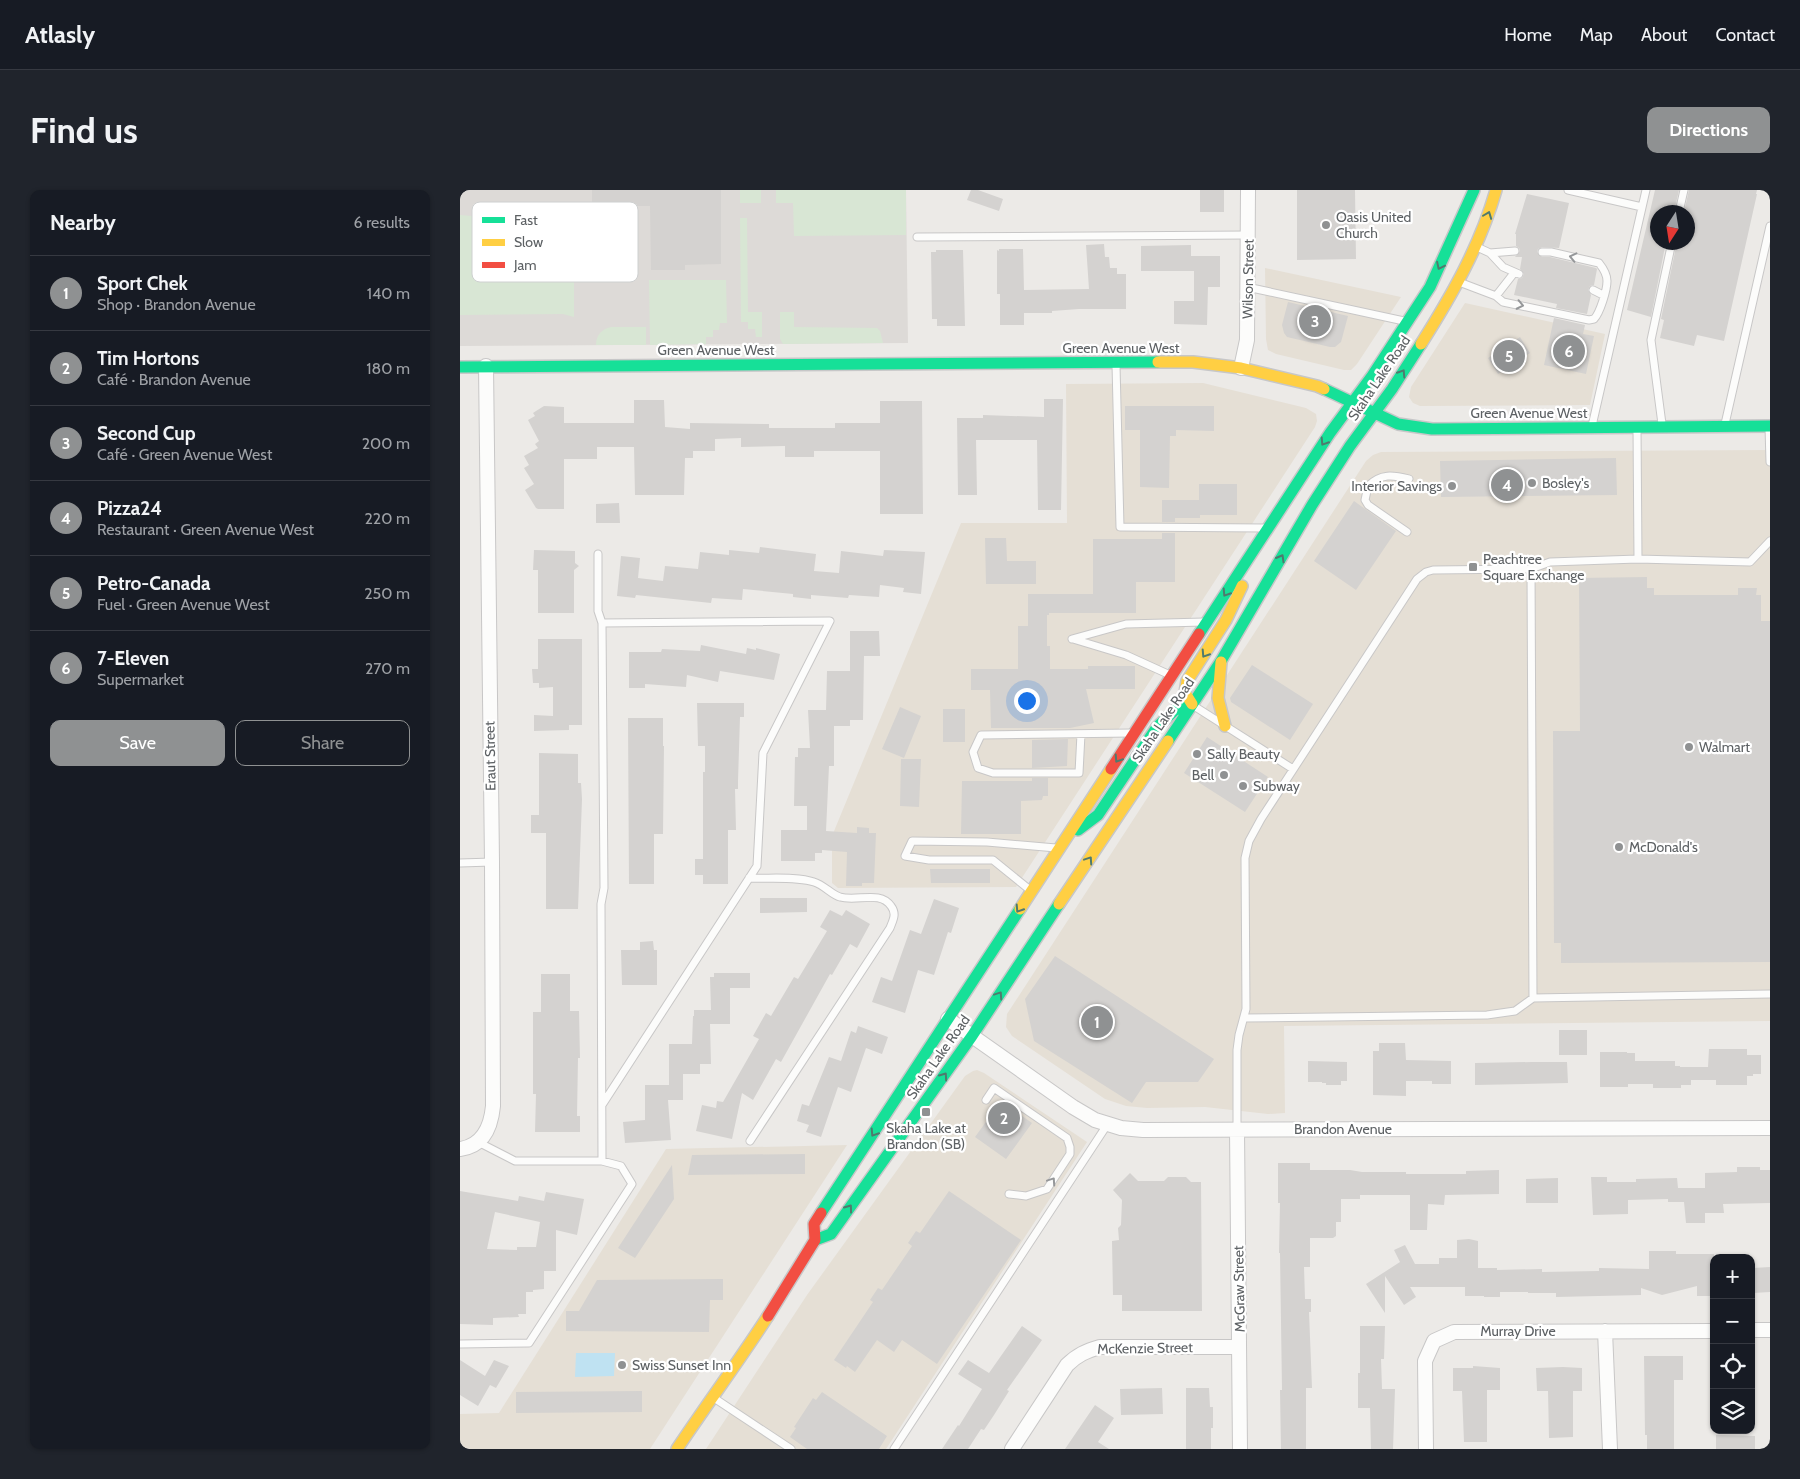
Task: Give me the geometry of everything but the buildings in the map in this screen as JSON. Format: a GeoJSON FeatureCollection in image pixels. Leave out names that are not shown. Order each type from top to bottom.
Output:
{"type":"FeatureCollection","features":[{"type":"Feature","properties":{"kind":"main road","name":"Skaha Lake Road"},"geometry":{"type":"LineString","coordinates":[[677,1449],[712,1396],[748,1347],[815,1240],[814,1224],[1330,433],[1372,376],[1430,287],[1474,190]]}},
{"type":"Feature","properties":{"kind":"main road","name":"Skaha Lake Road"},"geometry":{"type":"LineString","coordinates":[[815,1240],[831,1234],[972,1036],[1221,661],[1312,505],[1350,446],[1392,389],[1459,282],[1476,247],[1496,190]]}},
{"type":"Feature","properties":{"kind":"main road","name":"Green Avenue West"},"geometry":{"type":"LineString","coordinates":[[460,367],[1193,362],[1241,368],[1317,386],[1398,424],[1418,428],[1770,426]]}},
{"type":"Feature","properties":{"kind":"main road"},"geometry":{"type":"LineString","coordinates":[[1062,844],[1098,815],[1157,727],[1175,710],[1192,704],[1185,693],[1187,681],[1226,620],[1275,518]]}},
{"type":"Feature","properties":{"kind":"main road"},"geometry":{"type":"LineString","coordinates":[[1221,661],[1218,698],[1225,726]]}},
{"type":"Feature","properties":{"kind":"street","name":"Wilson Street"},"geometry":{"type":"LineString","coordinates":[[1241,368],[1247,340],[1248,190]]}},
{"type":"Feature","properties":{"kind":"street","name":"Eraut Street"},"geometry":{"type":"LineString","coordinates":[[478,1142],[489,1128],[492,1106],[492,862],[486,366]]}},
{"type":"Feature","properties":{"kind":"street","name":"Brandon Avenue"},"geometry":{"type":"LineString","coordinates":[[948,1019],[1073,1107],[1095,1120],[1121,1128],[1143,1130],[1770,1128]]}},
{"type":"Feature","properties":{"kind":"street","name":"McGraw Street"},"geometry":{"type":"LineString","coordinates":[[1237,1130],[1240,1449]]}},
{"type":"Feature","properties":{"kind":"street"},"geometry":{"type":"LineString","coordinates":[[460,1149],[478,1142]]}},
{"type":"Feature","properties":{"kind":"street"},"geometry":{"type":"LineString","coordinates":[[1755,1330],[1770,1330]]}},
{"type":"Feature","properties":{"kind":"street"},"geometry":{"type":"LineString","coordinates":[[1605,1331],[1610,1449]]}},
{"type":"Feature","properties":{"kind":"street","name":"Murray Drive"},"geometry":{"type":"LineString","coordinates":[[1426,1449],[1425,1361],[1434,1341],[1454,1332],[1710,1331]]}},
{"type":"Feature","properties":{"kind":"street","name":"McKenzie Street"},"geometry":{"type":"LineString","coordinates":[[1012,1449],[1067,1365],[1085,1351],[1100,1347],[1239,1347]]}},
{"type":"Feature","properties":{"kind":"lane"},"geometry":{"type":"LineString","coordinates":[[1568,190],[1642,207]]}},
{"type":"Feature","properties":{"kind":"lane"},"geometry":{"type":"LineString","coordinates":[[1592,428],[1646,190]]}},
{"type":"Feature","properties":{"kind":"lane"},"geometry":{"type":"LineString","coordinates":[[1681,205],[1684,190]]}},
{"type":"Feature","properties":{"kind":"lane"},"geometry":{"type":"LineString","coordinates":[[1724,427],[1767,257],[1770,226]]}},
{"type":"Feature","properties":{"kind":"lane"},"geometry":{"type":"LineString","coordinates":[[917,237],[1248,235]]}},
{"type":"Feature","properties":{"kind":"lane"},"geometry":{"type":"LineString","coordinates":[[1476,247],[1490,253],[1503,267],[1517,274],[1496,296]]}},
{"type":"Feature","properties":{"kind":"lane"},"geometry":{"type":"LineString","coordinates":[[1662,427],[1651,340],[1670,250]]}},
{"type":"Feature","properties":{"kind":"lane"},"geometry":{"type":"LineString","coordinates":[[1490,253],[1516,251]]}},
{"type":"Feature","properties":{"kind":"lane"},"geometry":{"type":"LineString","coordinates":[[1459,282],[1496,296],[1503,302],[1589,320],[1594,319],[1597,316],[1607,280],[1605,272],[1599,263],[1551,252],[1542,252]]}},
{"type":"Feature","properties":{"kind":"lane"},"geometry":{"type":"LineString","coordinates":[[1247,287],[1407,322]]}},
{"type":"Feature","properties":{"kind":"lane"},"geometry":{"type":"LineString","coordinates":[[1592,290],[1603,295]]}},
{"type":"Feature","properties":{"kind":"lane"},"geometry":{"type":"LineString","coordinates":[[1116,363],[1120,526],[1268,528]]}},
{"type":"Feature","properties":{"kind":"lane"},"geometry":{"type":"LineString","coordinates":[[1770,426],[1770,462]]}},
{"type":"Feature","properties":{"kind":"lane"},"geometry":{"type":"LineString","coordinates":[[1637,427],[1638,559]]}},
{"type":"Feature","properties":{"kind":"lane"},"geometry":{"type":"LineString","coordinates":[[1406,532],[1368,505],[1365,500],[1368,486],[1379,478],[1393,476],[1409,479]]}},
{"type":"Feature","properties":{"kind":"lane"},"geometry":{"type":"LineString","coordinates":[[1237,1130],[1237,1050],[1246,1010],[1245,858],[1249,841],[1260,819],[1421,575],[1433,570],[1531,569],[1550,562],[1638,559],[1750,562],[1770,541]]}},
{"type":"Feature","properties":{"kind":"lane"},"geometry":{"type":"LineString","coordinates":[[598,554],[598,611],[602,624],[604,888],[601,904],[602,1160]]}},
{"type":"Feature","properties":{"kind":"lane"},"geometry":{"type":"LineString","coordinates":[[1531,569],[1533,998]]}},
{"type":"Feature","properties":{"kind":"lane"},"geometry":{"type":"LineString","coordinates":[[602,624],[830,621],[763,753],[757,866],[602,1105]]}},
{"type":"Feature","properties":{"kind":"lane"},"geometry":{"type":"LineString","coordinates":[[1172,676],[1126,655],[1072,639],[1126,624],[1207,622]]}},
{"type":"Feature","properties":{"kind":"lane"},"geometry":{"type":"LineString","coordinates":[[1192,704],[1293,769]]}},
{"type":"Feature","properties":{"kind":"lane"},"geometry":{"type":"LineString","coordinates":[[1081,734],[1079,773],[993,773],[978,768],[973,752],[981,735],[1134,733]]}},
{"type":"Feature","properties":{"kind":"lane"},"geometry":{"type":"LineString","coordinates":[[1032,891],[992,860],[929,860],[905,856],[912,841],[1062,844]]}},
{"type":"Feature","properties":{"kind":"lane"},"geometry":{"type":"LineString","coordinates":[[460,863],[492,862]]}},
{"type":"Feature","properties":{"kind":"lane"},"geometry":{"type":"LineString","coordinates":[[749,878],[801,879],[823,885],[840,898],[879,898],[889,902],[894,910],[895,918],[750,1141]]}},
{"type":"Feature","properties":{"kind":"lane"},"geometry":{"type":"LineString","coordinates":[[1244,1018],[1487,1015],[1515,1011],[1533,998],[1770,994]]}},
{"type":"Feature","properties":{"kind":"lane"},"geometry":{"type":"LineString","coordinates":[[986,1100],[994,1088],[1067,1138],[1070,1147],[1070,1154],[1047,1189],[1026,1196],[1010,1194]]}},
{"type":"Feature","properties":{"kind":"lane"},"geometry":{"type":"LineString","coordinates":[[894,1449],[1107,1125]]}},
{"type":"Feature","properties":{"kind":"lane"},"geometry":{"type":"LineString","coordinates":[[460,1344],[529,1343],[632,1184],[621,1166],[602,1160],[515,1161],[478,1142]]}},
{"type":"Feature","properties":{"kind":"lane"},"geometry":{"type":"LineString","coordinates":[[712,1396],[791,1449]]}},
{"type":"Feature","properties":{"kind":"shaded area"},"geometry":{"type":"Polygon","coordinates":[[[460,190],[906,190],[908,343],[460,346],[460,190]]]}},
{"type":"Feature","properties":{"kind":"shaded area"},"geometry":{"type":"Polygon","coordinates":[[[1265,268],[1401,297],[1357,364],[1351,370],[1344,370],[1276,354],[1268,350],[1266,339],[1265,268]]]}},
{"type":"Feature","properties":{"kind":"shaded area"},"geometry":{"type":"Polygon","coordinates":[[[1465,303],[1605,334],[1590,405],[1420,406],[1413,403],[1409,397],[1411,387],[1465,303]]]}},
{"type":"Feature","properties":{"kind":"shaded area"},"geometry":{"type":"Polygon","coordinates":[[[1203,383],[1306,408],[1316,414],[1317,421],[1315,427],[1016,887],[838,888],[832,883],[832,836],[961,523],[1067,523],[1066,384],[1203,383]]]}},
{"type":"Feature","properties":{"kind":"shaded area"},"geometry":{"type":"Polygon","coordinates":[[[1770,450],[1770,1021],[1284,1026],[1285,1113],[1268,1114],[1205,1107],[1147,1108],[1126,1106],[1105,1099],[1012,1036],[1006,1027],[1007,1014],[1366,461],[1373,455],[1381,452],[1770,450]]]}},
{"type":"Feature","properties":{"kind":"shaded area"},"geometry":{"type":"Polygon","coordinates":[[[977,1070],[1087,1142],[886,1449],[706,1449],[807,1295],[965,1076],[977,1070]]]}},
{"type":"Feature","properties":{"kind":"shaded area"},"geometry":{"type":"Polygon","coordinates":[[[847,1145],[650,1449],[460,1449],[460,1414],[499,1413],[666,1149],[847,1145]]]}},
{"type":"Feature","properties":{"kind":"green space"},"geometry":{"type":"Polygon","coordinates":[[[740,190],[761,190],[761,203],[740,203],[740,190]]]}},
{"type":"Feature","properties":{"kind":"green space"},"geometry":{"type":"Polygon","coordinates":[[[776,190],[906,190],[906,235],[794,236],[793,203],[776,203],[776,190]]]}},
{"type":"Feature","properties":{"kind":"green space"},"geometry":{"type":"Polygon","coordinates":[[[460,215],[472,216],[472,282],[574,282],[574,317],[563,314],[460,315],[460,215]]]}},
{"type":"Feature","properties":{"kind":"green space"},"geometry":{"type":"Polygon","coordinates":[[[740,218],[747,218],[748,312],[762,312],[762,337],[756,337],[755,329],[748,329],[748,322],[741,322],[740,218]]]}},
{"type":"Feature","properties":{"kind":"green space"},"geometry":{"type":"Polygon","coordinates":[[[649,280],[726,280],[727,323],[720,323],[719,330],[713,330],[713,337],[706,337],[706,344],[650,345],[649,280]]]}},
{"type":"Feature","properties":{"kind":"green space"},"geometry":{"type":"Polygon","coordinates":[[[780,312],[794,312],[794,327],[877,328],[880,331],[883,343],[783,344],[780,339],[780,312]]]}},
{"type":"Feature","properties":{"kind":"green space"},"geometry":{"type":"Polygon","coordinates":[[[611,327],[646,327],[646,345],[596,345],[600,333],[611,327]]]}},
{"type":"Feature","properties":{"kind":"water"},"geometry":{"type":"Polygon","coordinates":[[[576,1353],[615,1353],[614,1376],[575,1377],[576,1353]]]}},
{"type":"Feature","properties":{"kind":"traffic: fast"},"geometry":{"type":"LineString","coordinates":[[1199,634],[1330,433],[1372,376],[1430,287],[1474,190]]}},
{"type":"Feature","properties":{"kind":"traffic: fast"},"geometry":{"type":"LineString","coordinates":[[1168,741],[1221,661],[1312,505],[1350,446],[1392,389],[1421,344]]}},
{"type":"Feature","properties":{"kind":"traffic: fast"},"geometry":{"type":"LineString","coordinates":[[460,367],[1158,362]]}},
{"type":"Feature","properties":{"kind":"traffic: fast"},"geometry":{"type":"LineString","coordinates":[[1324,389],[1398,424],[1432,429],[1770,426]]}},
{"type":"Feature","properties":{"kind":"traffic: fast"},"geometry":{"type":"LineString","coordinates":[[1078,830],[1098,815],[1157,727],[1175,710],[1187,706]]}},
{"type":"Feature","properties":{"kind":"traffic: fast"},"geometry":{"type":"LineString","coordinates":[[815,1240],[831,1234],[972,1036],[1059,904]]}},
{"type":"Feature","properties":{"kind":"traffic: fast"},"geometry":{"type":"LineString","coordinates":[[821,1213],[1020,909]]}},
{"type":"Feature","properties":{"kind":"traffic: slow"},"geometry":{"type":"LineString","coordinates":[[1421,344],[1464,270],[1482,231],[1496,190]]}},
{"type":"Feature","properties":{"kind":"traffic: slow"},"geometry":{"type":"LineString","coordinates":[[1158,362],[1193,362],[1241,368],[1324,389]]}},
{"type":"Feature","properties":{"kind":"traffic: slow"},"geometry":{"type":"LineString","coordinates":[[1192,704],[1185,693],[1187,681],[1226,620],[1242,586]]}},
{"type":"Feature","properties":{"kind":"traffic: slow"},"geometry":{"type":"LineString","coordinates":[[1221,662],[1218,698],[1225,726]]}},
{"type":"Feature","properties":{"kind":"traffic: slow"},"geometry":{"type":"LineString","coordinates":[[1059,904],[1168,741]]}},
{"type":"Feature","properties":{"kind":"traffic: slow"},"geometry":{"type":"LineString","coordinates":[[1020,909],[1111,769]]}},
{"type":"Feature","properties":{"kind":"traffic: slow"},"geometry":{"type":"LineString","coordinates":[[677,1449],[768,1316]]}},
{"type":"Feature","properties":{"kind":"traffic: jam"},"geometry":{"type":"LineString","coordinates":[[1111,769],[1199,634]]}},
{"type":"Feature","properties":{"kind":"traffic: jam"},"geometry":{"type":"LineString","coordinates":[[768,1316],[815,1240],[814,1224],[821,1213]]}},
{"type":"Feature","properties":{"kind":"place","name":"Oasis United Church"},"geometry":{"type":"Point","coordinates":[1326,225]}},
{"type":"Feature","properties":{"kind":"place","name":"Second Cup"},"geometry":{"type":"Point","coordinates":[1315,321]}},
{"type":"Feature","properties":{"kind":"place","name":"7-Eleven"},"geometry":{"type":"Point","coordinates":[1569,351]}},
{"type":"Feature","properties":{"kind":"place","name":"Petro-Canada"},"geometry":{"type":"Point","coordinates":[1509,356]}},
{"type":"Feature","properties":{"kind":"place","name":"Bosley's"},"geometry":{"type":"Point","coordinates":[1532,483]}},
{"type":"Feature","properties":{"kind":"place","name":"Pizza24"},"geometry":{"type":"Point","coordinates":[1507,485]}},
{"type":"Feature","properties":{"kind":"place","name":"Interior Savings"},"geometry":{"type":"Point","coordinates":[1452,486]}},
{"type":"Feature","properties":{"kind":"place","name":"Peachtree Square Exchange"},"geometry":{"type":"Point","coordinates":[1473,567]}},
{"type":"Feature","properties":{"kind":"place","name":"Walmart"},"geometry":{"type":"Point","coordinates":[1689,747]}},
{"type":"Feature","properties":{"kind":"place","name":"Sally Beauty"},"geometry":{"type":"Point","coordinates":[1197,754]}},
{"type":"Feature","properties":{"kind":"place","name":"Bell"},"geometry":{"type":"Point","coordinates":[1224,775]}},
{"type":"Feature","properties":{"kind":"place","name":"Subway"},"geometry":{"type":"Point","coordinates":[1243,786]}},
{"type":"Feature","properties":{"kind":"place","name":"McDonald's"},"geometry":{"type":"Point","coordinates":[1619,847]}},
{"type":"Feature","properties":{"kind":"place","name":"Sport Chek"},"geometry":{"type":"Point","coordinates":[1097,1022]}},
{"type":"Feature","properties":{"kind":"place","name":"Skaha Lake at Brandon (SB)"},"geometry":{"type":"Point","coordinates":[926,1112]}},
{"type":"Feature","properties":{"kind":"place","name":"Tim Hortons"},"geometry":{"type":"Point","coordinates":[1004,1118]}},
{"type":"Feature","properties":{"kind":"place","name":"Swiss Sunset Inn"},"geometry":{"type":"Point","coordinates":[622,1365]}}]}
